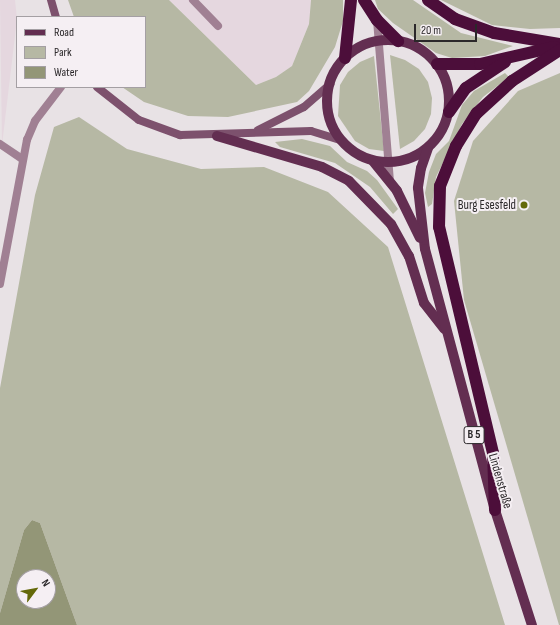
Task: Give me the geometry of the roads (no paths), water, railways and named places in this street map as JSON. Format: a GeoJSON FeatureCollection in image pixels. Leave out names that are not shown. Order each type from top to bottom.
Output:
{"type":"FeatureCollection","features":[{"type":"Feature","properties":{"kind":"highway"},"geometry":{"type":"LineString","coordinates":[[345,58],[351,0]]}},
{"type":"Feature","properties":{"kind":"highway"},"geometry":{"type":"LineString","coordinates":[[364,0],[377,20],[398,41]]}},
{"type":"Feature","properties":{"kind":"highway"},"geometry":{"type":"LineString","coordinates":[[428,0],[455,19],[494,33],[560,45]]}},
{"type":"Feature","properties":{"kind":"highway"},"geometry":{"type":"LineString","coordinates":[[437,64],[467,66],[511,58],[560,45]]}},
{"type":"Feature","properties":{"kind":"highway"},"geometry":{"type":"LineString","coordinates":[[495,510],[492,453],[439,227],[440,186],[456,146],[477,113],[512,81],[560,50]]}},
{"type":"Feature","properties":{"kind":"highway"},"geometry":{"type":"LineString","coordinates":[[449,112],[466,88],[511,58]]}},
{"type":"Feature","properties":{"kind":"main road"},"geometry":{"type":"LineString","coordinates":[[51,0],[56,16]]}},
{"type":"Feature","properties":{"kind":"main road"},"geometry":{"type":"LineString","coordinates":[[254,132],[304,107],[330,84],[345,58],[363,46],[379,41],[398,41],[420,49],[437,64],[448,87],[449,112],[442,132],[428,148],[413,158],[389,163],[373,161],[355,153],[341,140],[329,116],[330,84]]}},
{"type":"Feature","properties":{"kind":"main road"},"geometry":{"type":"LineString","coordinates":[[98,88],[139,120],[163,131],[180,135],[217,136],[254,132],[311,131],[341,140]]}},
{"type":"Feature","properties":{"kind":"main road"},"geometry":{"type":"LineString","coordinates":[[217,136],[322,166],[349,181],[391,224],[409,256],[424,303],[447,333]]}},
{"type":"Feature","properties":{"kind":"main road","name":"Lindenstraße"},"geometry":{"type":"LineString","coordinates":[[428,148],[421,168],[418,188],[425,249],[495,510],[532,625]]}},
{"type":"Feature","properties":{"kind":"main road","name":"Lindenstraße"},"geometry":{"type":"LineString","coordinates":[[373,161],[390,180],[425,249]]}},
{"type":"Feature","properties":{"kind":"street"},"geometry":{"type":"LineString","coordinates":[[193,0],[218,26]]}},
{"type":"Feature","properties":{"kind":"street"},"geometry":{"type":"LineString","coordinates":[[377,20],[390,180]]}},
{"type":"Feature","properties":{"kind":"street"},"geometry":{"type":"LineString","coordinates":[[0,284],[22,159],[35,121],[60,88]]}},
{"type":"Feature","properties":{"kind":"street"},"geometry":{"type":"LineString","coordinates":[[0,144],[22,159]]}},
{"type":"Feature","properties":{"kind":"water"},"geometry":{"type":"Polygon","coordinates":[[[32,520],[40,523],[77,625],[0,625],[0,613],[24,530],[32,520]]]}},
{"type":"Feature","properties":{"kind":"place","name":"Burg Esesfeld"},"geometry":{"type":"Point","coordinates":[524,205]}}]}
